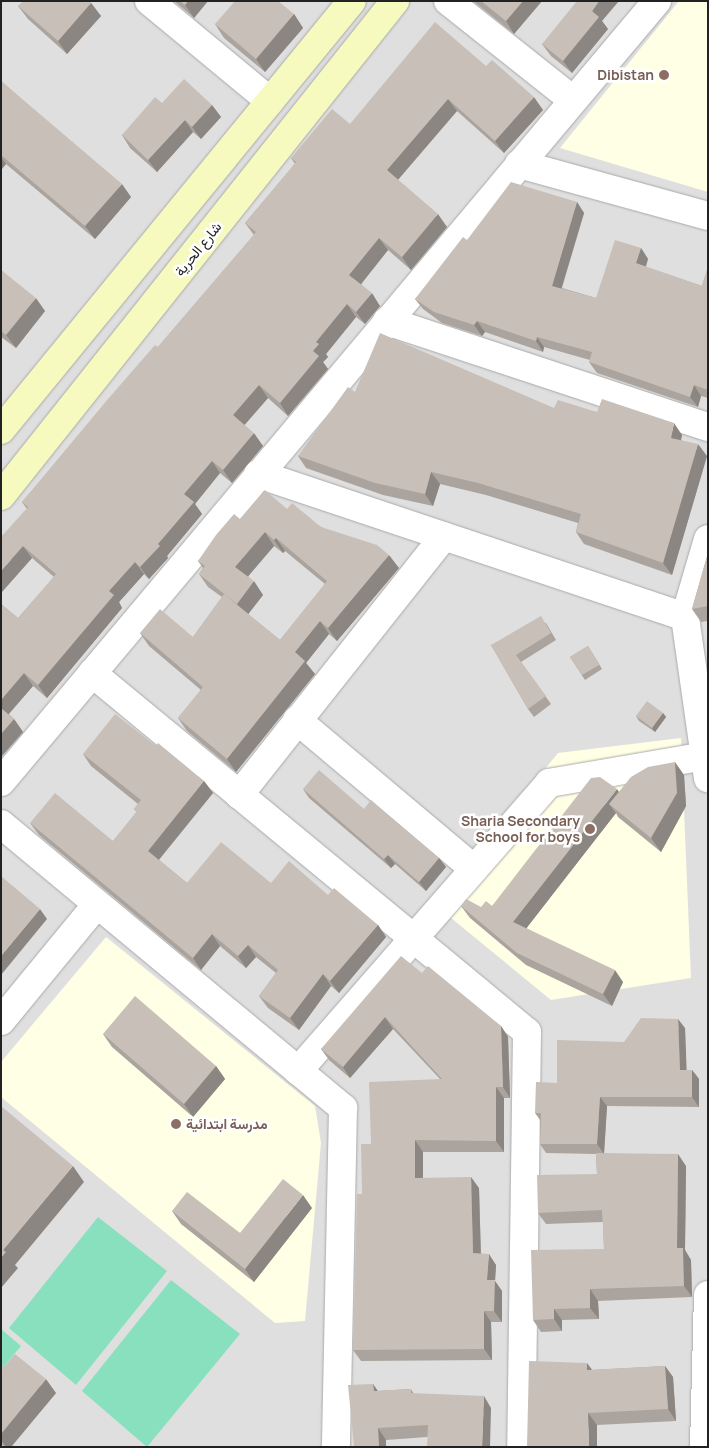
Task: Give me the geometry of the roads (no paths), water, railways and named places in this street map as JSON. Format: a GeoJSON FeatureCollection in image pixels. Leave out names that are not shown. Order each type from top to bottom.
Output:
{"type":"FeatureCollection","features":[{"type":"Feature","properties":{"kind":"main road"},"geometry":{"type":"LineString","coordinates":[[1,430],[352,1]]}},
{"type":"Feature","properties":{"kind":"main road","name":"شارع الحرية"},"geometry":{"type":"LineString","coordinates":[[1,496],[395,1]]}},
{"type":"Feature","properties":{"kind":"main road"},"geometry":{"type":"LineString","coordinates":[[334,24],[360,45]]}},
{"type":"Feature","properties":{"kind":"street"},"geometry":{"type":"LineString","coordinates":[[149,1],[270,101]]}},
{"type":"Feature","properties":{"kind":"street"},"geometry":{"type":"LineString","coordinates":[[448,1],[573,100]]}},
{"type":"Feature","properties":{"kind":"street"},"geometry":{"type":"LineString","coordinates":[[1,782],[657,1]]}},
{"type":"Feature","properties":{"kind":"street"},"geometry":{"type":"LineString","coordinates":[[519,164],[708,216]]}},
{"type":"Feature","properties":{"kind":"street"},"geometry":{"type":"LineString","coordinates":[[387,321],[708,427]]}},
{"type":"Feature","properties":{"kind":"street"},"geometry":{"type":"LineString","coordinates":[[258,474],[685,617]]}},
{"type":"Feature","properties":{"kind":"street"},"geometry":{"type":"LineString","coordinates":[[238,795],[444,536]]}},
{"type":"Feature","properties":{"kind":"street"},"geometry":{"type":"LineString","coordinates":[[298,1071],[549,783],[706,767],[685,617],[708,540]]}},
{"type":"Feature","properties":{"kind":"street"},"geometry":{"type":"LineString","coordinates":[[92,674],[527,1032],[521,1447]]}},
{"type":"Feature","properties":{"kind":"street"},"geometry":{"type":"LineString","coordinates":[[298,720],[474,869]]}},
{"type":"Feature","properties":{"kind":"street"},"geometry":{"type":"LineString","coordinates":[[1,824],[343,1108],[336,1447]]}},
{"type":"Feature","properties":{"kind":"street"},"geometry":{"type":"LineString","coordinates":[[1,1021],[97,904]]}},
{"type":"Feature","properties":{"kind":"street"},"geometry":{"type":"LineString","coordinates":[[704,1447],[708,1295]]}},
{"type":"Feature","properties":{"kind":"place","name":"Dibistan"},"geometry":{"type":"Point","coordinates":[664,75]}},
{"type":"Feature","properties":{"kind":"place","name":"Sharia Secondary School for boys"},"geometry":{"type":"Point","coordinates":[590,829]}},
{"type":"Feature","properties":{"kind":"place","name":"مدرسة ابتدائية"},"geometry":{"type":"Point","coordinates":[176,1124]}}]}
